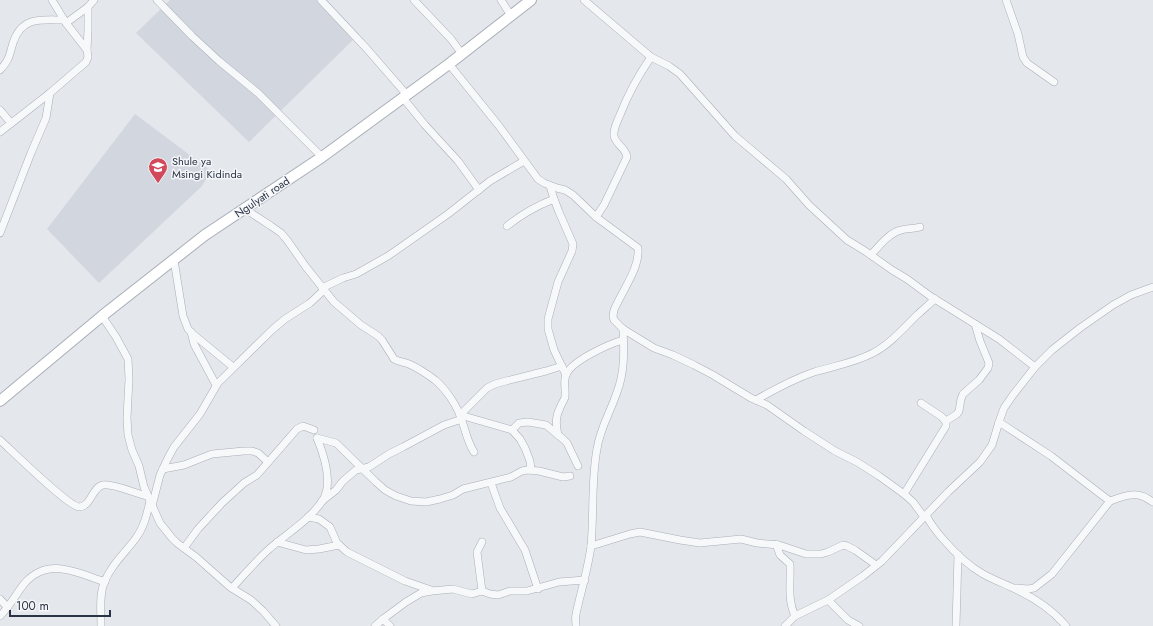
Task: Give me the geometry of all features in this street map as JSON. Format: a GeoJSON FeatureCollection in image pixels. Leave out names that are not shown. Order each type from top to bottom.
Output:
{"type":"FeatureCollection","features":[{"type":"Feature","properties":{"kind":"main road","name":"Ngulyati road"},"geometry":{"type":"LineString","coordinates":[[0,401],[102,316],[205,235],[322,156],[449,64],[531,0]]}},
{"type":"Feature","properties":{"kind":"street"},"geometry":{"type":"LineString","coordinates":[[52,0],[65,22],[87,50]]}},
{"type":"Feature","properties":{"kind":"street"},"geometry":{"type":"LineString","coordinates":[[0,70],[7,63],[17,35],[24,25],[39,20],[65,22],[88,7],[94,0]]}},
{"type":"Feature","properties":{"kind":"street"},"geometry":{"type":"LineString","coordinates":[[157,0],[219,61],[258,92],[322,156]]}},
{"type":"Feature","properties":{"kind":"street"},"geometry":{"type":"LineString","coordinates":[[321,0],[367,49],[405,96],[425,125],[458,161],[479,190]]}},
{"type":"Feature","properties":{"kind":"street"},"geometry":{"type":"LineString","coordinates":[[414,0],[451,38],[462,54]]}},
{"type":"Feature","properties":{"kind":"street"},"geometry":{"type":"LineString","coordinates":[[501,0],[511,16]]}},
{"type":"Feature","properties":{"kind":"street"},"geometry":{"type":"LineString","coordinates":[[584,0],[651,57],[669,66],[680,74],[735,136],[786,179],[809,205],[847,240],[935,299],[999,339],[1035,367]]}},
{"type":"Feature","properties":{"kind":"street"},"geometry":{"type":"LineString","coordinates":[[1006,0],[1018,34],[1023,57],[1027,63],[1054,82]]}},
{"type":"Feature","properties":{"kind":"street"},"geometry":{"type":"LineString","coordinates":[[0,132],[50,93],[86,62],[88,57],[88,7]]}},
{"type":"Feature","properties":{"kind":"street"},"geometry":{"type":"LineString","coordinates":[[596,217],[618,178],[627,157],[624,150],[615,140],[614,131],[631,90],[651,57]]}},
{"type":"Feature","properties":{"kind":"street"},"geometry":{"type":"LineString","coordinates":[[449,64],[499,126],[538,179],[550,186],[565,190],[573,195],[596,217],[638,248],[636,264],[614,310],[614,320],[623,328],[654,348],[694,364],[767,405],[835,451],[873,472],[913,502],[949,546],[969,564],[983,574],[1044,606],[1066,626]]}},
{"type":"Feature","properties":{"kind":"street"},"geometry":{"type":"LineString","coordinates":[[0,233],[46,118],[50,93]]}},
{"type":"Feature","properties":{"kind":"street"},"geometry":{"type":"LineString","coordinates":[[0,110],[12,123]]}},
{"type":"Feature","properties":{"kind":"street"},"geometry":{"type":"LineString","coordinates":[[100,626],[102,597],[105,582],[116,561],[137,537],[147,515],[150,501],[163,469],[174,447],[200,414],[216,385],[272,330],[285,319],[310,303],[323,289],[343,278],[356,274],[388,256],[448,214],[490,181],[524,160]]}},
{"type":"Feature","properties":{"kind":"street"},"geometry":{"type":"LineString","coordinates":[[550,186],[554,200],[573,244],[572,251],[558,282],[548,319],[548,329],[554,350],[566,375]]}},
{"type":"Feature","properties":{"kind":"street"},"geometry":{"type":"LineString","coordinates":[[507,226],[534,208],[554,200]]}},
{"type":"Feature","properties":{"kind":"street"},"geometry":{"type":"LineString","coordinates":[[244,209],[281,233],[334,302],[349,316],[378,336],[394,359],[420,370],[435,381],[451,399],[461,417],[469,444],[474,452]]}},
{"type":"Feature","properties":{"kind":"street"},"geometry":{"type":"LineString","coordinates":[[871,255],[883,242],[897,231],[904,229],[916,229],[920,226]]}},
{"type":"Feature","properties":{"kind":"street"},"geometry":{"type":"LineString","coordinates":[[174,260],[183,316],[188,329],[233,367]]}},
{"type":"Feature","properties":{"kind":"street"},"geometry":{"type":"LineString","coordinates":[[785,626],[795,616],[828,600],[863,576],[980,462],[992,445],[1004,408],[1035,367],[1052,350],[1113,305],[1131,295],[1153,287]]}},
{"type":"Feature","properties":{"kind":"street"},"geometry":{"type":"LineString","coordinates":[[756,400],[796,379],[815,372],[854,362],[873,353],[900,333],[935,299]]}},
{"type":"Feature","properties":{"kind":"street"},"geometry":{"type":"LineString","coordinates":[[102,316],[128,358],[128,435],[132,450],[139,466],[144,487],[160,522],[172,538],[232,588],[251,600],[276,626]]}},
{"type":"Feature","properties":{"kind":"street"},"geometry":{"type":"LineString","coordinates":[[946,421],[957,414],[959,411],[962,394],[980,380],[988,368],[989,363],[975,324]]}},
{"type":"Feature","properties":{"kind":"street"},"geometry":{"type":"LineString","coordinates":[[576,626],[576,616],[585,580],[591,546],[594,478],[597,450],[600,433],[618,391],[622,377],[623,328]]}},
{"type":"Feature","properties":{"kind":"street"},"geometry":{"type":"LineString","coordinates":[[191,332],[194,344],[216,385]]}},
{"type":"Feature","properties":{"kind":"street"},"geometry":{"type":"LineString","coordinates":[[558,435],[556,418],[565,398],[566,375],[569,369],[612,343],[623,340]]}},
{"type":"Feature","properties":{"kind":"street"},"geometry":{"type":"LineString","coordinates":[[232,588],[277,542],[308,517],[322,501],[336,490],[343,481],[356,470],[362,468],[366,469],[389,454],[461,417],[487,388],[495,384],[562,366]]}},
{"type":"Feature","properties":{"kind":"street"},"geometry":{"type":"LineString","coordinates":[[921,403],[946,421]]}},
{"type":"Feature","properties":{"kind":"street"},"geometry":{"type":"LineString","coordinates":[[461,417],[512,430],[520,439],[525,448],[530,461],[531,470]]}},
{"type":"Feature","properties":{"kind":"street"},"geometry":{"type":"LineString","coordinates":[[904,494],[946,426],[946,421]]}},
{"type":"Feature","properties":{"kind":"street"},"geometry":{"type":"LineString","coordinates":[[512,430],[519,423],[528,422],[546,426],[567,443],[578,466]]}},
{"type":"Feature","properties":{"kind":"street"},"geometry":{"type":"LineString","coordinates":[[999,422],[1037,446],[1110,501]]}},
{"type":"Feature","properties":{"kind":"street"},"geometry":{"type":"LineString","coordinates":[[184,548],[198,528],[211,514],[244,483],[257,475],[296,428],[303,426],[314,430]]}},
{"type":"Feature","properties":{"kind":"street"},"geometry":{"type":"LineString","coordinates":[[322,501],[327,487],[328,472],[317,438],[336,443],[385,490],[396,496],[411,501],[426,502],[453,495],[463,489],[511,477],[522,471],[531,470],[546,472],[563,477],[570,476]]}},
{"type":"Feature","properties":{"kind":"street"},"geometry":{"type":"LineString","coordinates":[[0,440],[59,495],[77,507],[85,505],[103,485],[113,486],[150,501]]}},
{"type":"Feature","properties":{"kind":"street"},"geometry":{"type":"LineString","coordinates":[[163,469],[184,466],[212,454],[244,451],[258,453],[268,462]]}},
{"type":"Feature","properties":{"kind":"street"},"geometry":{"type":"LineString","coordinates":[[491,483],[500,508],[525,550],[538,589]]}},
{"type":"Feature","properties":{"kind":"street"},"geometry":{"type":"LineString","coordinates":[[1012,588],[1034,588],[1052,574],[1110,501],[1138,495],[1153,502]]}},
{"type":"Feature","properties":{"kind":"street"},"geometry":{"type":"LineString","coordinates":[[308,517],[319,519],[330,527],[337,543],[347,552],[374,564],[404,581],[432,591]]}},
{"type":"Feature","properties":{"kind":"street"},"geometry":{"type":"LineString","coordinates":[[591,546],[640,532],[680,540],[700,542],[741,539],[757,543],[776,544],[806,554],[821,554],[843,545],[855,550],[876,565]]}},
{"type":"Feature","properties":{"kind":"street"},"geometry":{"type":"LineString","coordinates":[[277,542],[306,550],[339,545]]}},
{"type":"Feature","properties":{"kind":"street"},"geometry":{"type":"LineString","coordinates":[[482,542],[477,552],[482,592]]}},
{"type":"Feature","properties":{"kind":"street"},"geometry":{"type":"LineString","coordinates":[[776,544],[780,555],[790,564],[791,609],[795,616]]}},
{"type":"Feature","properties":{"kind":"street"},"geometry":{"type":"LineString","coordinates":[[956,626],[958,555]]}},
{"type":"Feature","properties":{"kind":"street"},"geometry":{"type":"LineString","coordinates":[[0,616],[25,582],[38,572],[46,569],[58,567],[105,582]]}},
{"type":"Feature","properties":{"kind":"street"},"geometry":{"type":"LineString","coordinates":[[375,626],[406,602],[421,593],[453,589],[472,594],[482,592],[498,594],[510,591],[538,589],[560,582],[585,580]]}},
{"type":"Feature","properties":{"kind":"street"},"geometry":{"type":"LineString","coordinates":[[0,599],[8,607]]}},
{"type":"Feature","properties":{"kind":"street"},"geometry":{"type":"LineString","coordinates":[[828,600],[848,620],[859,626]]}},
{"type":"Feature","properties":{"kind":"street"},"geometry":{"type":"LineString","coordinates":[[383,619],[390,626]]}},
{"type":"Feature","properties":{"kind":"shaded area"},"geometry":{"type":"Polygon","coordinates":[[[170,0],[327,0],[359,34],[249,142],[136,33],[170,0]]]}},
{"type":"Feature","properties":{"kind":"shaded area"},"geometry":{"type":"Polygon","coordinates":[[[135,114],[211,171],[202,186],[99,283],[47,229],[135,114]]]}},
{"type":"Feature","properties":{"kind":"place","name":"Shule ya Msingi Kidinda"},"geometry":{"type":"Point","coordinates":[158,184]}}]}
